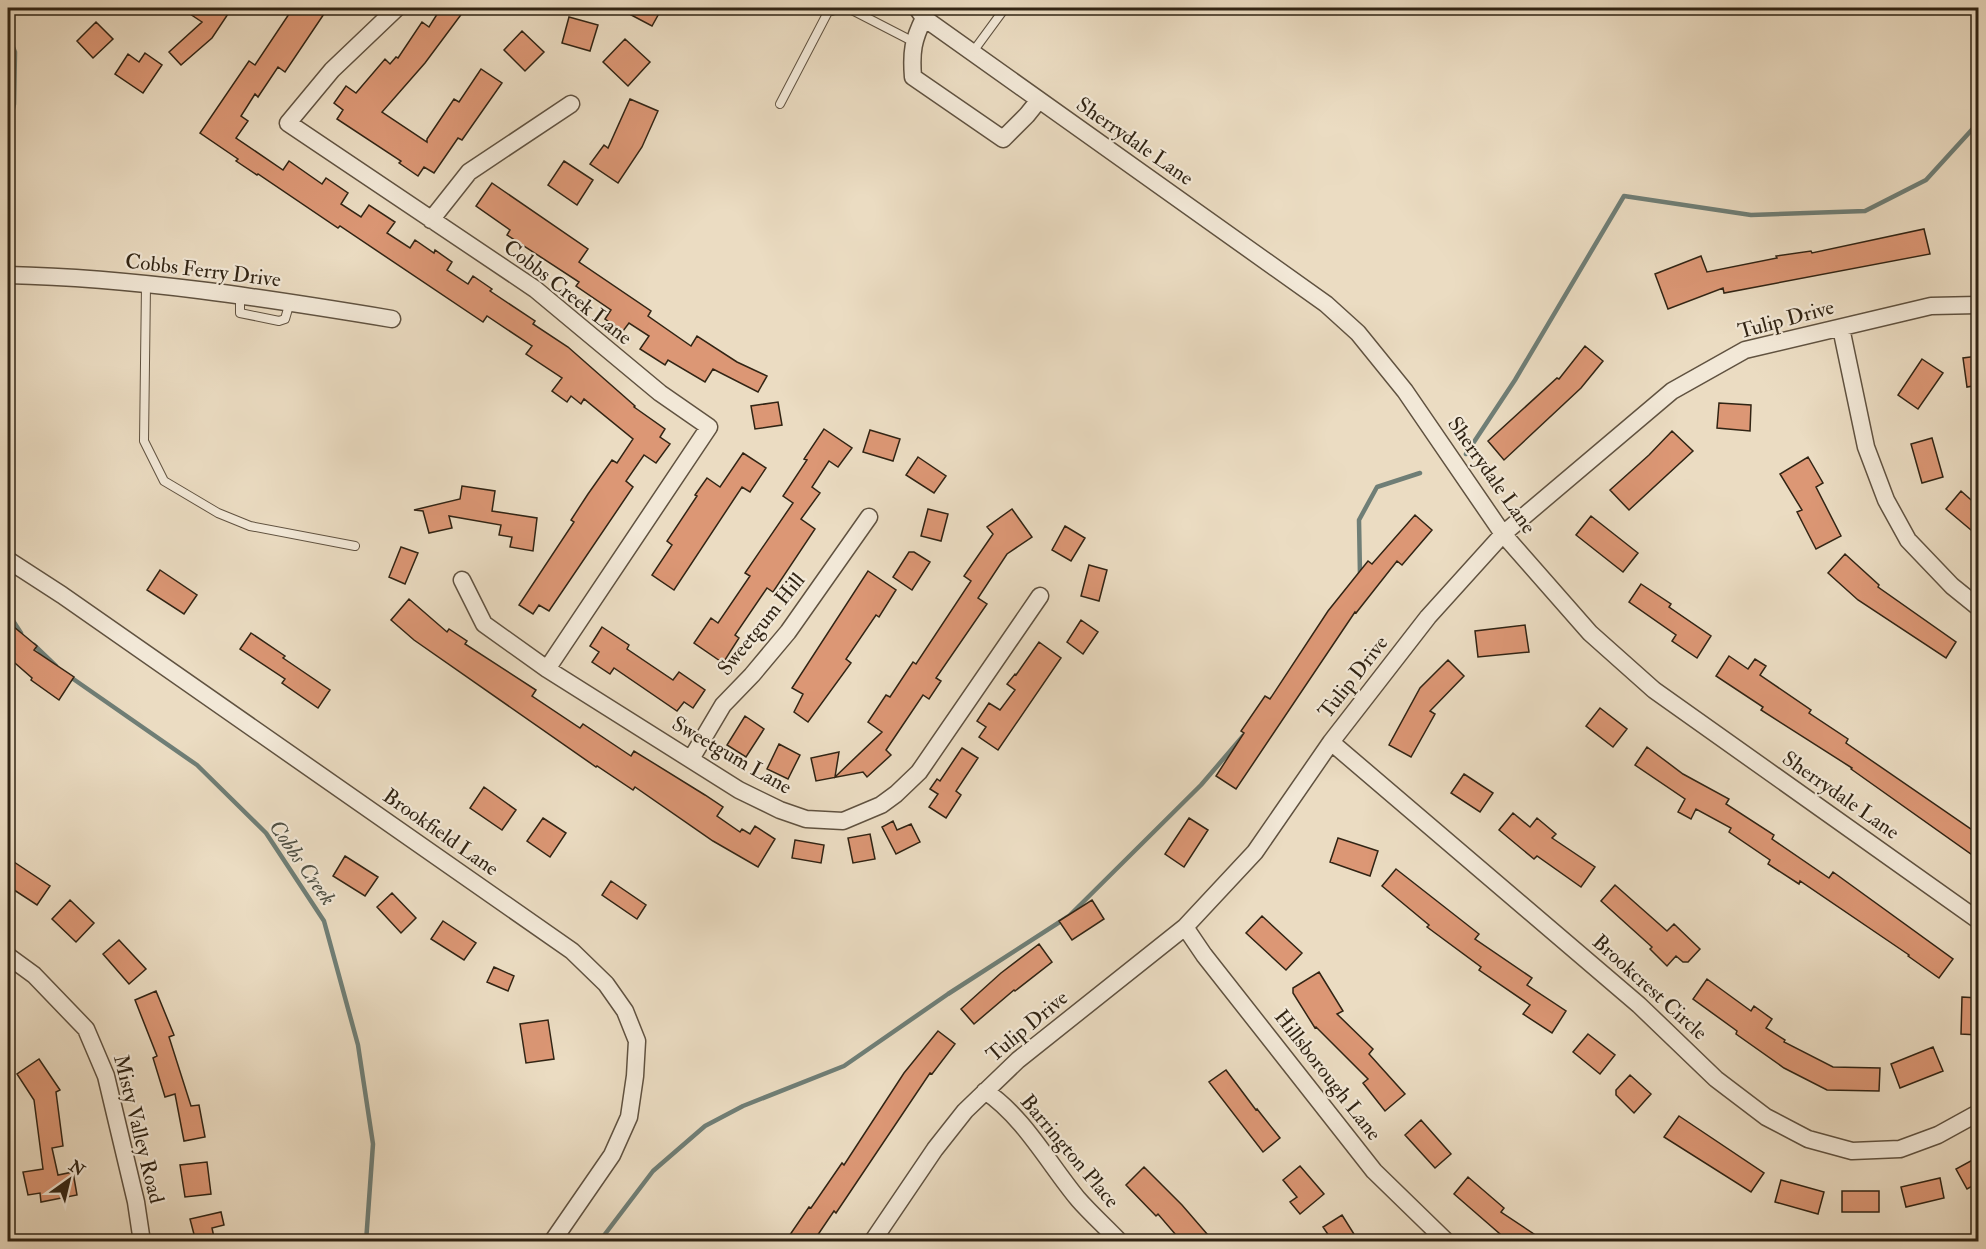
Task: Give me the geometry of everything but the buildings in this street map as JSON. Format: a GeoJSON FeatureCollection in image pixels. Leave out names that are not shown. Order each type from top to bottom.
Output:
{"type":"FeatureCollection","features":[{"type":"Feature","properties":{"kind":"street","name":"Cobbs Creek Lane"},"geometry":{"type":"LineString","coordinates":[[397,8],[332,70],[288,123],[535,289],[652,387],[709,427],[547,669]]}},
{"type":"Feature","properties":{"kind":"street"},"geometry":{"type":"LineString","coordinates":[[920,13],[911,54],[913,77],[1003,139],[1039,100]]}},
{"type":"Feature","properties":{"kind":"street","name":"Sherrydale Lane"},"geometry":{"type":"LineString","coordinates":[[920,13],[972,53],[1326,304],[1358,333],[1405,391],[1503,534],[1590,633],[1654,690],[1978,920]]}},
{"type":"Feature","properties":{"kind":"street"},"geometry":{"type":"LineString","coordinates":[[431,220],[469,172],[571,104]]}},
{"type":"Feature","properties":{"kind":"street","name":"Cobbs Ferry Drive"},"geometry":{"type":"LineString","coordinates":[[8,275],[50,276],[146,285],[240,296],[392,319]]}},
{"type":"Feature","properties":{"kind":"street","name":"Tulip Drive"},"geometry":{"type":"LineString","coordinates":[[872,1242],[935,1149],[965,1111],[1018,1060],[1185,927],[1255,852],[1331,742],[1428,617],[1503,534],[1672,391],[1746,350],[1931,306],[1978,305]]}},
{"type":"Feature","properties":{"kind":"street"},"geometry":{"type":"LineString","coordinates":[[1841,328],[1866,447],[1886,500],[1908,540],[1952,586],[1978,607]]}},
{"type":"Feature","properties":{"kind":"street","name":"Sweetgum Hill"},"geometry":{"type":"LineString","coordinates":[[691,759],[723,705],[788,632],[869,517]]}},
{"type":"Feature","properties":{"kind":"street","name":"Brookfield Lane"},"geometry":{"type":"LineString","coordinates":[[8,560],[72,602],[572,951],[606,984],[626,1011],[637,1041],[630,1117],[612,1155],[552,1242]]}},
{"type":"Feature","properties":{"kind":"street","name":"Sweetgum Lane"},"geometry":{"type":"LineString","coordinates":[[462,580],[484,624],[547,669],[739,790],[780,810],[807,819],[843,821],[881,805],[897,794],[920,772],[1040,596]]}},
{"type":"Feature","properties":{"kind":"street","name":"Brookcrest Circle"},"geometry":{"type":"LineString","coordinates":[[1331,742],[1639,1005],[1716,1078],[1766,1117],[1808,1139],[1852,1151],[1900,1149],[1938,1135],[1978,1113]]}},
{"type":"Feature","properties":{"kind":"street","name":"Hillsborough Lane"},"geometry":{"type":"LineString","coordinates":[[1185,927],[1204,955],[1374,1171],[1447,1242]]}},
{"type":"Feature","properties":{"kind":"street","name":"Misty Valley Road"},"geometry":{"type":"LineString","coordinates":[[8,956],[34,975],[87,1029],[105,1076],[136,1202],[142,1242]]}},
{"type":"Feature","properties":{"kind":"street","name":"Barrington Place"},"geometry":{"type":"LineString","coordinates":[[985,1091],[998,1100],[1033,1140],[1078,1199],[1120,1242]]}},
{"type":"Feature","properties":{"kind":"lane"},"geometry":{"type":"LineString","coordinates":[[780,104],[828,12],[842,8]]}},
{"type":"Feature","properties":{"kind":"lane"},"geometry":{"type":"LineString","coordinates":[[848,8],[914,42]]}},
{"type":"Feature","properties":{"kind":"lane"},"geometry":{"type":"LineString","coordinates":[[972,53],[1005,8]]}},
{"type":"Feature","properties":{"kind":"lane"},"geometry":{"type":"LineString","coordinates":[[146,285],[144,441],[164,482],[218,513],[250,526],[355,546]]}},
{"type":"Feature","properties":{"kind":"waterway","name":"Cobbs Creek"},"geometry":{"type":"LineString","coordinates":[[8,35],[15,52],[14,104],[8,132]]}},
{"type":"Feature","properties":{"kind":"waterway"},"geometry":{"type":"LineString","coordinates":[[1466,454],[1515,380],[1624,196],[1751,215],[1865,211],[1926,180],[1978,123]]}},
{"type":"Feature","properties":{"kind":"waterway"},"geometry":{"type":"LineString","coordinates":[[1360,575],[1359,520],[1377,487],[1420,473]]}},
{"type":"Feature","properties":{"kind":"waterway","name":"Cobbs Creek"},"geometry":{"type":"LineString","coordinates":[[8,613],[21,633]]}},
{"type":"Feature","properties":{"kind":"waterway","name":"Cobbs Creek"},"geometry":{"type":"LineString","coordinates":[[34,645],[56,666]]}},
{"type":"Feature","properties":{"kind":"waterway","name":"Cobbs Creek"},"geometry":{"type":"LineString","coordinates":[[69,676],[197,765],[266,833],[324,921],[358,1045],[373,1144],[366,1242]]}},
{"type":"Feature","properties":{"kind":"waterway"},"geometry":{"type":"LineString","coordinates":[[599,1242],[653,1171],[705,1126],[743,1106],[844,1066],[948,994],[1069,916],[1201,785],[1243,736]]}}]}
